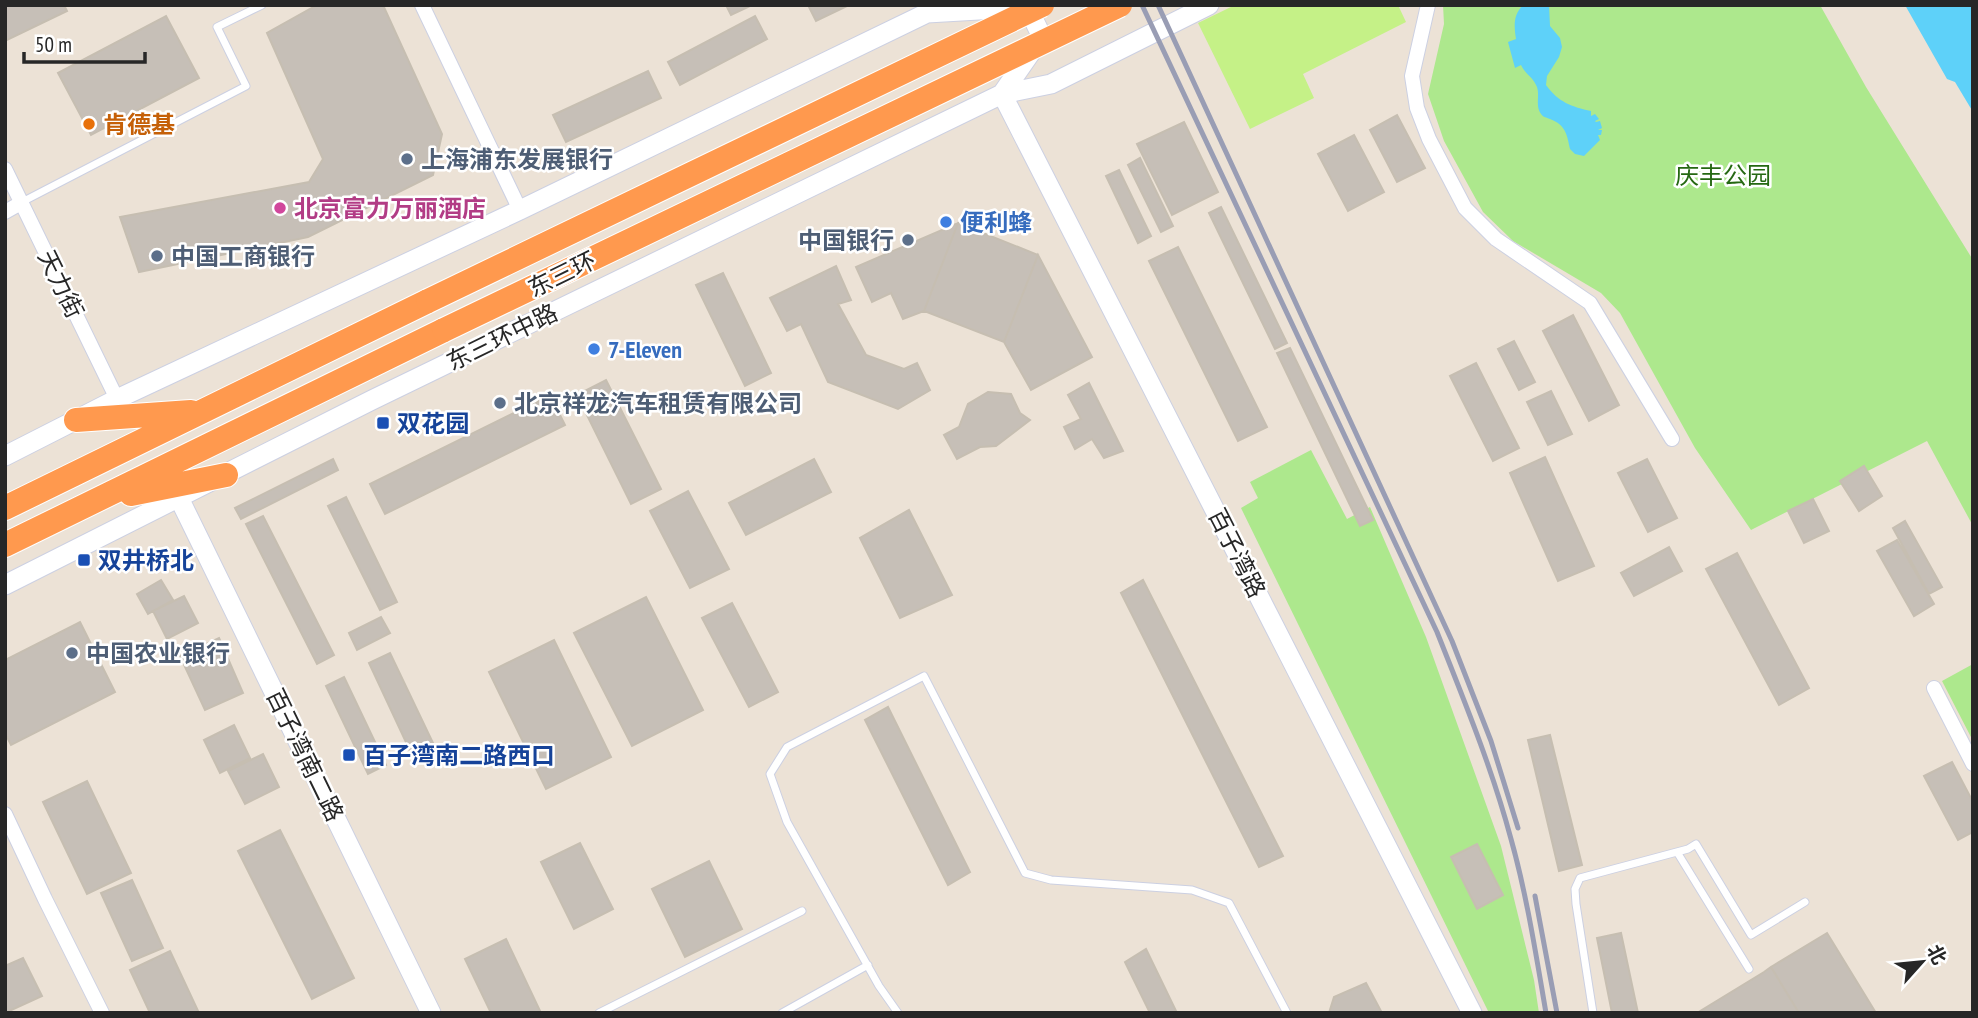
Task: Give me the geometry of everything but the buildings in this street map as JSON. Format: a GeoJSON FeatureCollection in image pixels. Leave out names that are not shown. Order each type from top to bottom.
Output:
{"type":"FeatureCollection","features":[{"type":"Feature","properties":{"kind":"highway","name":"东三环"},"geometry":{"type":"LineString","coordinates":[[5,545],[444,330],[1120,5]]}},
{"type":"Feature","properties":{"kind":"highway","name":"东三环"},"geometry":{"type":"LineString","coordinates":[[5,508],[1034,6]]}},
{"type":"Feature","properties":{"kind":"highway"},"geometry":{"type":"LineString","coordinates":[[76,420],[206,411]]}},
{"type":"Feature","properties":{"kind":"highway"},"geometry":{"type":"LineString","coordinates":[[96,500],[226,475]]}},
{"type":"Feature","properties":{"kind":"street"},"geometry":{"type":"LineString","coordinates":[[422,5],[520,210]]}},
{"type":"Feature","properties":{"kind":"street","name":"东三环中路"},"geometry":{"type":"LineString","coordinates":[[1002,94],[1042,37],[1106,5]]}},
{"type":"Feature","properties":{"kind":"street","name":"东三环中路"},"geometry":{"type":"LineString","coordinates":[[5,585],[372,400],[1002,94],[1051,84],[1209,5]]}},
{"type":"Feature","properties":{"kind":"street"},"geometry":{"type":"LineString","coordinates":[[1428,5],[1412,76],[1416,108],[1465,208],[1496,239],[1590,303],[1672,439]]}},
{"type":"Feature","properties":{"kind":"street"},"geometry":{"type":"LineString","coordinates":[[5,456],[117,399],[520,210],[934,9],[1034,6],[1042,37]]}},
{"type":"Feature","properties":{"kind":"street","name":"百子湾路"},"geometry":{"type":"LineString","coordinates":[[1002,94],[1472,1013]]}},
{"type":"Feature","properties":{"kind":"street","name":"天力街"},"geometry":{"type":"LineString","coordinates":[[5,169],[117,399]]}},
{"type":"Feature","properties":{"kind":"street"},"geometry":{"type":"LineString","coordinates":[[5,212],[22,203]]}},
{"type":"Feature","properties":{"kind":"street","name":"百子湾南二路"},"geometry":{"type":"LineString","coordinates":[[179,498],[430,1013]]}},
{"type":"Feature","properties":{"kind":"street"},"geometry":{"type":"LineString","coordinates":[[1934,688],[1973,764]]}},
{"type":"Feature","properties":{"kind":"street"},"geometry":{"type":"LineString","coordinates":[[5,814],[102,1013]]}},
{"type":"Feature","properties":{"kind":"lane"},"geometry":{"type":"LineString","coordinates":[[22,203],[246,86],[218,27],[262,5]]}},
{"type":"Feature","properties":{"kind":"lane"},"geometry":{"type":"LineString","coordinates":[[898,1013],[787,822],[770,774],[788,747],[924,676],[1025,873],[1051,880],[1192,890],[1229,903],[1287,1013]]}},
{"type":"Feature","properties":{"kind":"lane"},"geometry":{"type":"LineString","coordinates":[[1594,1013],[1576,904],[1575,889],[1580,878],[1677,852],[1696,844],[1751,934],[1805,902]]}},
{"type":"Feature","properties":{"kind":"lane"},"geometry":{"type":"LineString","coordinates":[[1677,852],[1749,969]]}},
{"type":"Feature","properties":{"kind":"lane"},"geometry":{"type":"LineString","coordinates":[[599,1013],[802,911]]}},
{"type":"Feature","properties":{"kind":"lane"},"geometry":{"type":"LineString","coordinates":[[782,1013],[868,965]]}},
{"type":"Feature","properties":{"kind":"green space"},"geometry":{"type":"Polygon","coordinates":[[[1235,5],[1398,5],[1406,22],[1303,74],[1314,98],[1250,129],[1198,23],[1235,5]]]}},
{"type":"Feature","properties":{"kind":"green space","name":"庆丰公园"},"geometry":{"type":"Polygon","coordinates":[[[1443,5],[1820,5],[1866,87],[1973,260],[1973,526],[1927,441],[1751,530],[1695,448],[1620,313],[1601,293],[1513,241],[1483,212],[1444,141],[1428,94],[1444,24],[1443,5]]]}},
{"type":"Feature","properties":{"kind":"green space"},"geometry":{"type":"Polygon","coordinates":[[[1311,450],[1347,519],[1370,507],[1426,637],[1501,846],[1534,980],[1539,1013],[1489,1013],[1241,508],[1258,498],[1250,482],[1311,450]]]}},
{"type":"Feature","properties":{"kind":"green space"},"geometry":{"type":"Polygon","coordinates":[[[1973,664],[1973,741],[1942,681],[1973,664]]]}},
{"type":"Feature","properties":{"kind":"water"},"geometry":{"type":"Polygon","coordinates":[[[1523,5],[1549,5],[1550,26],[1560,38],[1562,47],[1547,76],[1546,85],[1561,100],[1591,111],[1591,116],[1595,114],[1599,119],[1595,121],[1600,121],[1600,140],[1584,156],[1575,154],[1570,149],[1563,127],[1541,114],[1535,84],[1521,65],[1515,68],[1508,42],[1516,39],[1515,21],[1523,5]]]}},
{"type":"Feature","properties":{"kind":"water"},"geometry":{"type":"Polygon","coordinates":[[[1905,5],[1973,5],[1973,112],[1955,82],[1947,79],[1905,5]]]}},
{"type":"Feature","properties":{"kind":"railway"},"geometry":{"type":"LineString","coordinates":[[1142,5],[1437,632],[1477,734],[1517,860],[1546,1013]]}},
{"type":"Feature","properties":{"kind":"railway"},"geometry":{"type":"LineString","coordinates":[[1158,5],[1452,641],[1491,741],[1518,828]]}},
{"type":"Feature","properties":{"kind":"railway"},"geometry":{"type":"LineString","coordinates":[[1535,896],[1557,1013]]}},
{"type":"Feature","properties":{"kind":"place","name":"肯德基"},"geometry":{"type":"Point","coordinates":[89,124]}},
{"type":"Feature","properties":{"kind":"place","name":"上海浦东发展银行"},"geometry":{"type":"Point","coordinates":[407,159]}},
{"type":"Feature","properties":{"kind":"place","name":"北京富力万丽酒店"},"geometry":{"type":"Point","coordinates":[280,208]}},
{"type":"Feature","properties":{"kind":"place","name":"便利蜂"},"geometry":{"type":"Point","coordinates":[946,222]}},
{"type":"Feature","properties":{"kind":"place","name":"中国银行"},"geometry":{"type":"Point","coordinates":[908,240]}},
{"type":"Feature","properties":{"kind":"place","name":"中国工商银行"},"geometry":{"type":"Point","coordinates":[157,256]}},
{"type":"Feature","properties":{"kind":"place","name":"7-Eleven"},"geometry":{"type":"Point","coordinates":[594,349]}},
{"type":"Feature","properties":{"kind":"place","name":"北京祥龙汽车租赁有限公司"},"geometry":{"type":"Point","coordinates":[500,403]}},
{"type":"Feature","properties":{"kind":"place","name":"双花园"},"geometry":{"type":"Point","coordinates":[383,423]}},
{"type":"Feature","properties":{"kind":"place","name":"双井桥北"},"geometry":{"type":"Point","coordinates":[84,560]}},
{"type":"Feature","properties":{"kind":"place","name":"中国农业银行"},"geometry":{"type":"Point","coordinates":[72,653]}},
{"type":"Feature","properties":{"kind":"place","name":"百子湾南二路西口"},"geometry":{"type":"Point","coordinates":[349,755]}}]}
